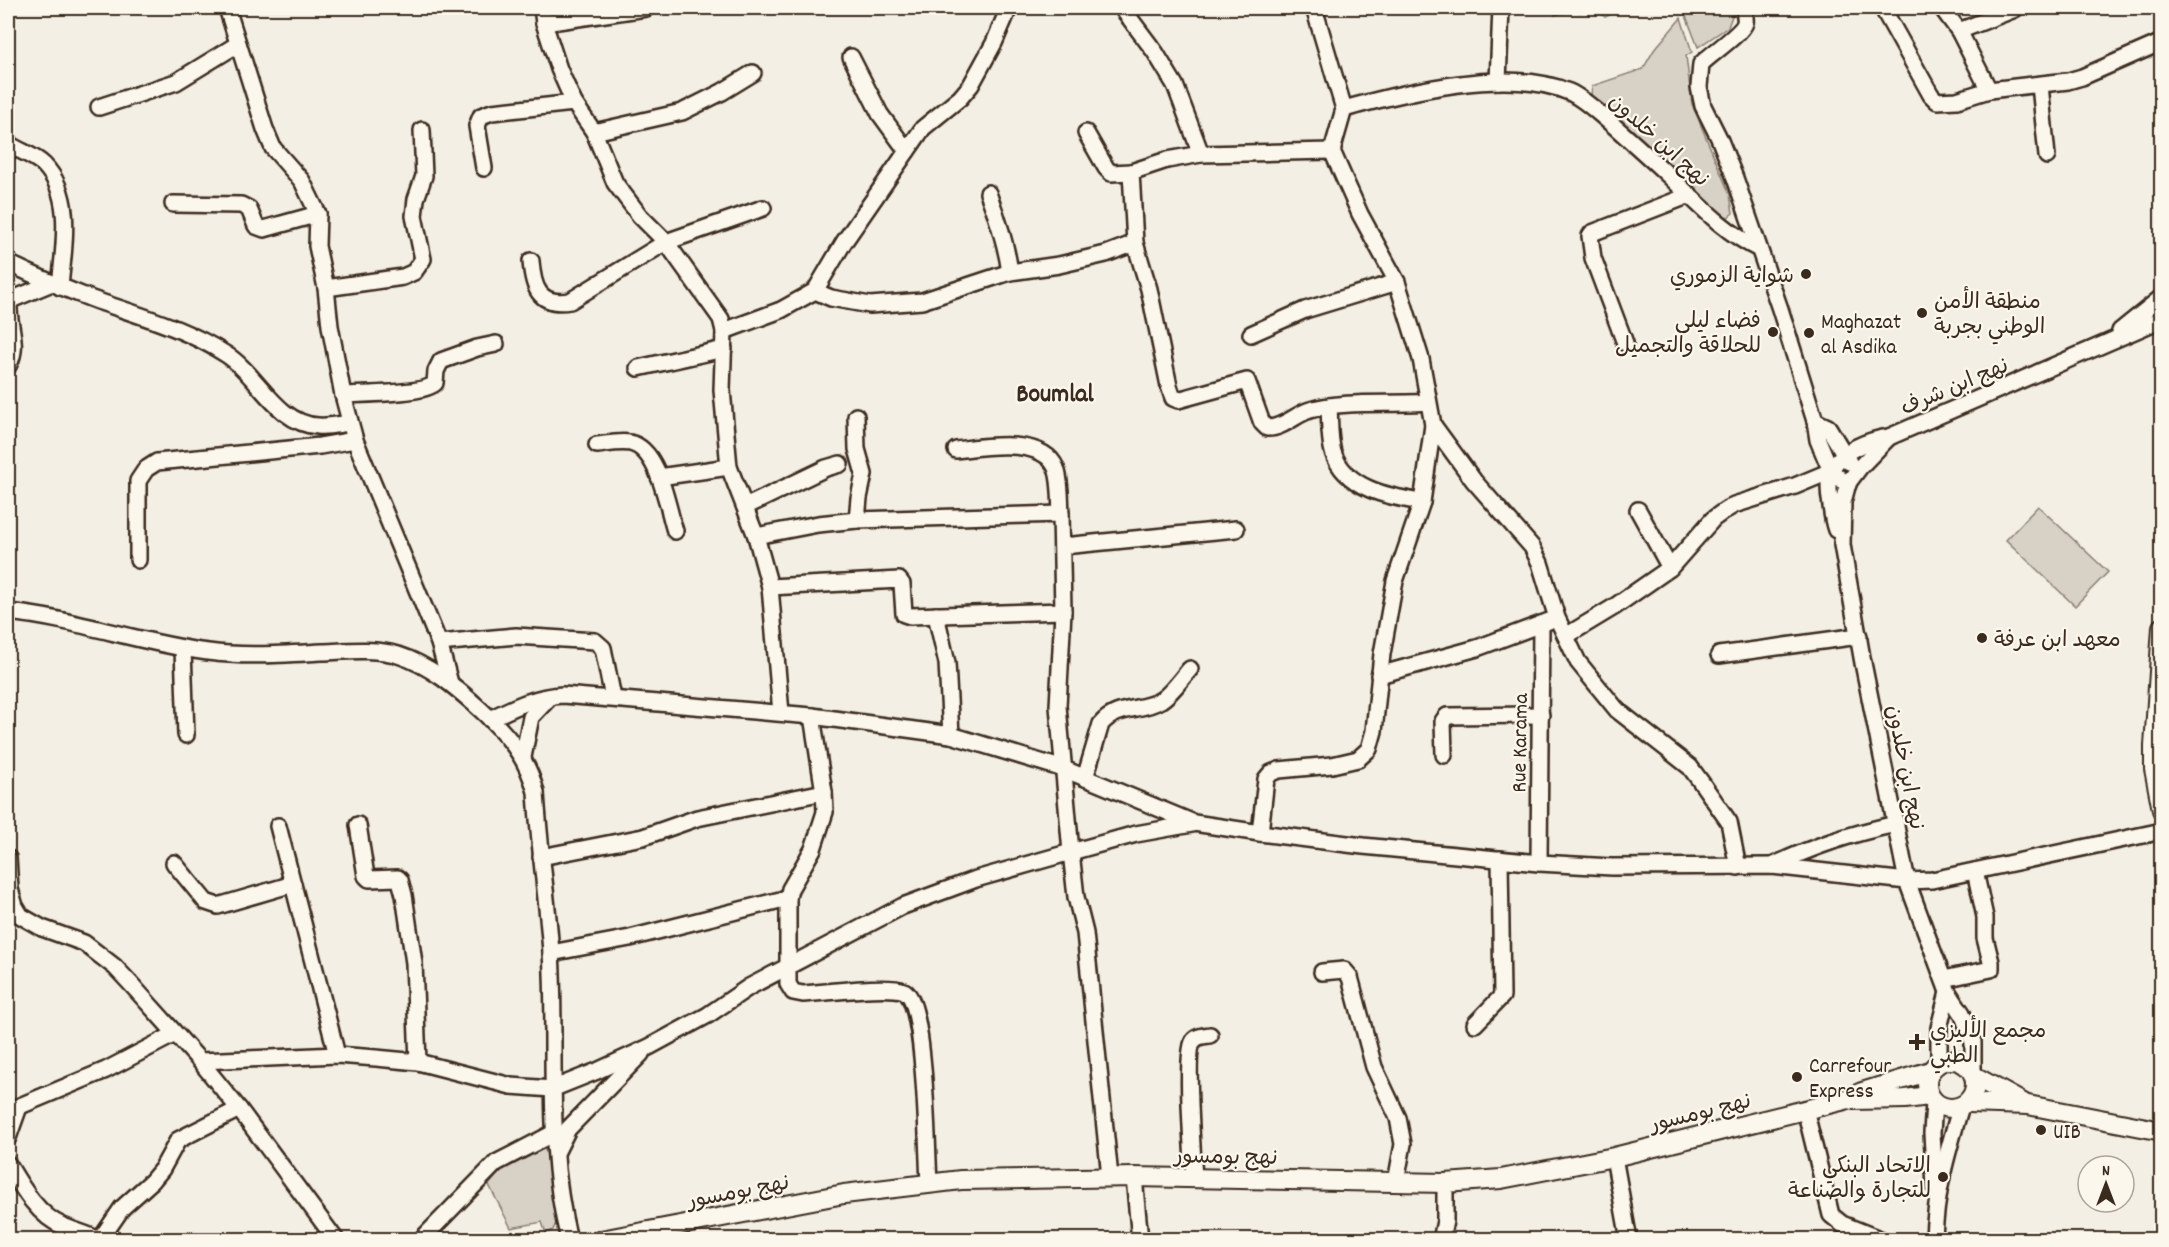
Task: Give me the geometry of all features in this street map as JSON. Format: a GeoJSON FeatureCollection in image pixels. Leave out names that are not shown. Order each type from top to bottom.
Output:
{"type":"FeatureCollection","features":[{"type":"Feature","properties":{"kind":"main road"},"geometry":{"type":"LineString","coordinates":[[2162,627],[2154,769],[2162,810]]}},
{"type":"Feature","properties":{"kind":"main road","name":"نهج بومسور"},"geometry":{"type":"LineString","coordinates":[[601,1239],[844,1194],[929,1183],[1030,1177],[1446,1183],[1502,1179],[1614,1157],[1845,1100],[1949,1060],[1958,1060],[1966,1064],[1974,1074],[2028,1105]]}},
{"type":"Feature","properties":{"kind":"main road"},"geometry":{"type":"LineString","coordinates":[[1931,1099],[1926,1087],[1927,1079],[1935,1066]]}},
{"type":"Feature","properties":{"kind":"main road"},"geometry":{"type":"LineString","coordinates":[[1964,1105],[1974,1095],[1976,1085],[1974,1074]]}},
{"type":"Feature","properties":{"kind":"main road","name":"نهج بومسور"},"geometry":{"type":"LineString","coordinates":[[1845,1100],[1931,1099],[1941,1107],[2028,1105],[2160,1130]]}},
{"type":"Feature","properties":{"kind":"street"},"geometry":{"type":"LineString","coordinates":[[227,8],[273,148],[302,182],[318,214],[317,246],[326,288],[342,395],[355,440],[439,643],[450,683]]}},
{"type":"Feature","properties":{"kind":"street"},"geometry":{"type":"LineString","coordinates":[[646,8],[543,15],[559,69],[574,104],[594,132],[615,183],[640,216],[666,242],[721,319],[724,331],[722,402],[729,466],[756,536],[770,587],[781,713]]}},
{"type":"Feature","properties":{"kind":"street"},"geometry":{"type":"LineString","coordinates":[[724,331],[781,310],[815,291],[844,242],[923,128],[960,98],[971,85],[994,43],[1009,8]]}},
{"type":"Feature","properties":{"kind":"street"},"geometry":{"type":"LineString","coordinates":[[1122,8],[1155,52],[1175,85],[1201,154]]}},
{"type":"Feature","properties":{"kind":"street"},"geometry":{"type":"LineString","coordinates":[[1260,833],[1266,779],[1271,773],[1358,759],[1369,749],[1374,731],[1379,675],[1395,581],[1422,502],[1433,425],[1421,359],[1397,282],[1359,214],[1332,150],[1344,109],[1314,8]]}},
{"type":"Feature","properties":{"kind":"street"},"geometry":{"type":"LineString","coordinates":[[1498,81],[1502,8]]}},
{"type":"Feature","properties":{"kind":"street"},"geometry":{"type":"LineString","coordinates":[[1744,8],[1745,22],[1741,31],[1701,64],[1699,87],[1703,106],[1727,158],[1759,249]]}},
{"type":"Feature","properties":{"kind":"street"},"geometry":{"type":"LineString","coordinates":[[1942,8],[1959,31],[1989,90]]}},
{"type":"Feature","properties":{"kind":"street"},"geometry":{"type":"LineString","coordinates":[[1883,9],[1930,95],[1937,101],[1957,100],[1989,90],[2068,81],[2162,42]]}},
{"type":"Feature","properties":{"kind":"street"},"geometry":{"type":"LineString","coordinates":[[1959,31],[2015,9]]}},
{"type":"Feature","properties":{"kind":"street"},"geometry":{"type":"LineString","coordinates":[[99,108],[176,82],[238,44]]}},
{"type":"Feature","properties":{"kind":"street"},"geometry":{"type":"LineString","coordinates":[[851,57],[880,114],[907,151]]}},
{"type":"Feature","properties":{"kind":"street"},"geometry":{"type":"LineString","coordinates":[[594,132],[682,111],[722,92],[753,73]]}},
{"type":"Feature","properties":{"kind":"street","name":"نهج ابن خلدون"},"geometry":{"type":"LineString","coordinates":[[1344,109],[1451,85],[1498,81],[1552,86],[1571,93],[1595,110],[1738,238],[1759,249],[1815,421],[1818,440],[1831,471],[1848,485]]}},
{"type":"Feature","properties":{"kind":"street"},"geometry":{"type":"LineString","coordinates":[[2040,85],[2047,156]]}},
{"type":"Feature","properties":{"kind":"street"},"geometry":{"type":"LineString","coordinates":[[484,168],[477,126],[481,117],[492,112],[574,104]]}},
{"type":"Feature","properties":{"kind":"street"},"geometry":{"type":"LineString","coordinates":[[326,288],[403,277],[414,272],[423,259],[414,216],[416,198],[424,176],[422,130]]}},
{"type":"Feature","properties":{"kind":"street"},"geometry":{"type":"LineString","coordinates":[[1086,133],[1111,173],[1131,172],[1167,160],[1201,154],[1332,150]]}},
{"type":"Feature","properties":{"kind":"street"},"geometry":{"type":"LineString","coordinates":[[12,147],[44,164],[61,196],[65,226],[56,285]]}},
{"type":"Feature","properties":{"kind":"street"},"geometry":{"type":"LineString","coordinates":[[1131,172],[1135,243],[1149,289],[1173,398],[1182,400],[1246,381],[1249,383],[1262,423],[1272,429],[1306,411],[1329,406],[1428,402]]}},
{"type":"Feature","properties":{"kind":"street"},"geometry":{"type":"LineString","coordinates":[[988,193],[1007,246],[1010,272]]}},
{"type":"Feature","properties":{"kind":"street"},"geometry":{"type":"LineString","coordinates":[[1624,343],[1593,258],[1590,236],[1592,232],[1690,195]]}},
{"type":"Feature","properties":{"kind":"street"},"geometry":{"type":"LineString","coordinates":[[173,204],[241,205],[249,209],[256,226],[264,229],[318,214]]}},
{"type":"Feature","properties":{"kind":"street"},"geometry":{"type":"LineString","coordinates":[[531,261],[536,287],[544,298],[559,303],[570,301],[666,242],[763,208]]}},
{"type":"Feature","properties":{"kind":"street"},"geometry":{"type":"LineString","coordinates":[[815,291],[831,298],[870,305],[922,301],[1010,272],[1059,265],[1106,254],[1135,243]]}},
{"type":"Feature","properties":{"kind":"street"},"geometry":{"type":"LineString","coordinates":[[8,263],[56,285],[141,314],[228,355],[248,371],[280,409],[299,422],[318,426],[350,423]]}},
{"type":"Feature","properties":{"kind":"street"},"geometry":{"type":"LineString","coordinates":[[1251,334],[1305,310],[1397,282]]}},
{"type":"Feature","properties":{"kind":"street"},"geometry":{"type":"LineString","coordinates":[[8,366],[15,346],[9,304],[13,299],[56,285]]}},
{"type":"Feature","properties":{"kind":"street","name":"نهج ابن شرف"},"geometry":{"type":"LineString","coordinates":[[2104,345],[2162,297]]}},
{"type":"Feature","properties":{"kind":"street","name":"نهج ابن شرف"},"geometry":{"type":"LineString","coordinates":[[1845,455],[1869,442],[1888,438],[2162,319]]}},
{"type":"Feature","properties":{"kind":"street"},"geometry":{"type":"LineString","coordinates":[[342,395],[416,391],[430,388],[435,383],[436,371],[441,361],[495,344]]}},
{"type":"Feature","properties":{"kind":"street"},"geometry":{"type":"LineString","coordinates":[[638,368],[724,349]]}},
{"type":"Feature","properties":{"kind":"street"},"geometry":{"type":"LineString","coordinates":[[1329,406],[1333,451],[1344,472],[1364,486],[1388,496],[1422,502]]}},
{"type":"Feature","properties":{"kind":"street"},"geometry":{"type":"LineString","coordinates":[[856,416],[856,449],[864,474],[857,520]]}},
{"type":"Feature","properties":{"kind":"street","name":"نهج ابن خلدون"},"geometry":{"type":"LineString","coordinates":[[1815,421],[1828,427],[1856,472],[1848,485],[1843,502],[1842,545]]}},
{"type":"Feature","properties":{"kind":"street"},"geometry":{"type":"LineString","coordinates":[[1433,425],[1474,481],[1532,547],[1540,563],[1557,618],[1578,662],[1613,706],[1690,767],[1729,822],[1738,867]]}},
{"type":"Feature","properties":{"kind":"street","name":"نهج ابن شرف"},"geometry":{"type":"LineString","coordinates":[[1856,472],[1888,438]]}},
{"type":"Feature","properties":{"kind":"street"},"geometry":{"type":"LineString","coordinates":[[138,560],[138,481],[146,469],[157,462],[320,447],[355,440]]}},
{"type":"Feature","properties":{"kind":"street"},"geometry":{"type":"LineString","coordinates":[[597,445],[629,443],[642,449],[649,456],[659,477],[675,531]]}},
{"type":"Feature","properties":{"kind":"street"},"geometry":{"type":"LineString","coordinates":[[956,450],[997,445],[1019,446],[1030,448],[1044,455],[1056,468],[1063,546],[1063,610],[1058,706],[1071,852],[1076,897],[1085,933],[1110,1177]]}},
{"type":"Feature","properties":{"kind":"street"},"geometry":{"type":"LineString","coordinates":[[1566,636],[1670,567],[1713,519],[1724,511],[1734,505],[1795,486],[1831,471],[1845,455]]}},
{"type":"Feature","properties":{"kind":"street"},"geometry":{"type":"LineString","coordinates":[[745,507],[826,468],[840,464]]}},
{"type":"Feature","properties":{"kind":"street"},"geometry":{"type":"LineString","coordinates":[[659,477],[729,466]]}},
{"type":"Feature","properties":{"kind":"street","name":"نهج ابن خلدون"},"geometry":{"type":"LineString","coordinates":[[1831,471],[1830,502],[1834,524],[1842,545],[1907,881],[1946,985],[1962,1013],[1972,1042],[1974,1074]]}},
{"type":"Feature","properties":{"kind":"street"},"geometry":{"type":"LineString","coordinates":[[1638,510],[1670,567]]}},
{"type":"Feature","properties":{"kind":"street"},"geometry":{"type":"LineString","coordinates":[[756,536],[818,524],[857,520],[1061,514]]}},
{"type":"Feature","properties":{"kind":"street"},"geometry":{"type":"LineString","coordinates":[[1063,546],[1236,528]]}},
{"type":"Feature","properties":{"kind":"street"},"geometry":{"type":"LineString","coordinates":[[770,587],[898,580],[902,584],[905,615],[1063,610]]}},
{"type":"Feature","properties":{"kind":"street"},"geometry":{"type":"LineString","coordinates":[[8,612],[90,627],[183,649],[246,654],[366,650],[397,654],[450,683],[490,719],[523,757],[531,771],[536,792],[551,953],[552,1089],[559,1195],[569,1239]]}},
{"type":"Feature","properties":{"kind":"street"},"geometry":{"type":"LineString","coordinates":[[936,615],[947,663],[951,735]]}},
{"type":"Feature","properties":{"kind":"street"},"geometry":{"type":"LineString","coordinates":[[1379,675],[1477,648],[1557,618]]}},
{"type":"Feature","properties":{"kind":"street","name":"Rue Karama"},"geometry":{"type":"LineString","coordinates":[[1539,862],[1540,624]]}},
{"type":"Feature","properties":{"kind":"street"},"geometry":{"type":"LineString","coordinates":[[439,643],[516,636],[595,641],[603,648],[614,698]]}},
{"type":"Feature","properties":{"kind":"street"},"geometry":{"type":"LineString","coordinates":[[1719,656],[1859,636]]}},
{"type":"Feature","properties":{"kind":"street"},"geometry":{"type":"LineString","coordinates":[[183,649],[186,735]]}},
{"type":"Feature","properties":{"kind":"street"},"geometry":{"type":"LineString","coordinates":[[1085,778],[1101,724],[1107,717],[1160,700],[1190,669]]}},
{"type":"Feature","properties":{"kind":"street"},"geometry":{"type":"LineString","coordinates":[[490,719],[521,704],[552,695],[614,698],[812,716],[951,735],[1064,769],[1194,823],[1260,833],[1500,859],[1612,867],[1772,866],[1907,881],[1932,880],[2162,831]]}},
{"type":"Feature","properties":{"kind":"street"},"geometry":{"type":"LineString","coordinates":[[523,757],[531,717],[552,695]]}},
{"type":"Feature","properties":{"kind":"street"},"geometry":{"type":"LineString","coordinates":[[812,716],[825,812],[813,849],[790,889],[788,898],[788,984],[793,992],[803,994],[885,989],[906,991],[911,997],[915,1006],[922,1050],[929,1183]]}},
{"type":"Feature","properties":{"kind":"street"},"geometry":{"type":"LineString","coordinates":[[1444,755],[1443,721],[1447,716],[1541,716]]}},
{"type":"Feature","properties":{"kind":"street"},"geometry":{"type":"LineString","coordinates":[[541,857],[643,837],[697,818],[824,792]]}},
{"type":"Feature","properties":{"kind":"street"},"geometry":{"type":"LineString","coordinates":[[200,1061],[337,1055],[418,1062],[511,1086],[552,1089],[649,1047],[708,1015],[749,987],[903,906],[976,879],[1136,834],[1194,823]]}},
{"type":"Feature","properties":{"kind":"street"},"geometry":{"type":"LineString","coordinates":[[1772,866],[1813,846],[1862,831],[1896,824]]}},
{"type":"Feature","properties":{"kind":"street"},"geometry":{"type":"LineString","coordinates":[[358,825],[366,876],[369,879],[398,878],[404,895],[414,963],[418,1062]]}},
{"type":"Feature","properties":{"kind":"street"},"geometry":{"type":"LineString","coordinates":[[278,826],[337,1055]]}},
{"type":"Feature","properties":{"kind":"street"},"geometry":{"type":"LineString","coordinates":[[8,858],[10,889],[21,916],[42,928],[84,943],[115,967],[200,1061],[239,1109],[336,1239]]}},
{"type":"Feature","properties":{"kind":"street"},"geometry":{"type":"LineString","coordinates":[[1475,1024],[1502,996],[1500,859]]}},
{"type":"Feature","properties":{"kind":"street"},"geometry":{"type":"LineString","coordinates":[[174,863],[211,906],[218,906],[293,884]]}},
{"type":"Feature","properties":{"kind":"street"},"geometry":{"type":"LineString","coordinates":[[1935,1066],[1946,985],[1991,969],[1984,938],[1985,917],[1975,871]]}},
{"type":"Feature","properties":{"kind":"street"},"geometry":{"type":"LineString","coordinates":[[551,953],[630,938],[788,898]]}},
{"type":"Feature","properties":{"kind":"street"},"geometry":{"type":"LineString","coordinates":[[1322,972],[1344,970],[1350,977],[1374,1067],[1398,1118],[1403,1144],[1396,1182]]}},
{"type":"Feature","properties":{"kind":"street"},"geometry":{"type":"LineString","coordinates":[[8,1138],[13,1109],[106,1070],[175,1034]]}},
{"type":"Feature","properties":{"kind":"street"},"geometry":{"type":"LineString","coordinates":[[1194,1179],[1190,1054],[1196,1038],[1210,1035]]}},
{"type":"Feature","properties":{"kind":"street"},"geometry":{"type":"LineString","coordinates":[[557,1151],[568,1129],[649,1047]]}},
{"type":"Feature","properties":{"kind":"street"},"geometry":{"type":"LineString","coordinates":[[1931,1099],[1936,1202],[1934,1239]]}},
{"type":"Feature","properties":{"kind":"street"},"geometry":{"type":"LineString","coordinates":[[1936,1202],[1946,1155],[1964,1105]]}},
{"type":"Feature","properties":{"kind":"street"},"geometry":{"type":"LineString","coordinates":[[8,1164],[20,1185],[45,1214],[62,1226],[99,1239],[122,1208],[162,1169],[178,1140],[239,1109]]}},
{"type":"Feature","properties":{"kind":"street"},"geometry":{"type":"LineString","coordinates":[[1805,1109],[1831,1215],[1842,1224],[1882,1239]]}},
{"type":"Feature","properties":{"kind":"street"},"geometry":{"type":"LineString","coordinates":[[421,1239],[496,1163],[555,1133]]}},
{"type":"Feature","properties":{"kind":"street"},"geometry":{"type":"LineString","coordinates":[[1614,1157],[1629,1239]]}},
{"type":"Feature","properties":{"kind":"street"},"geometry":{"type":"LineString","coordinates":[[1134,1177],[1140,1239]]}},
{"type":"Feature","properties":{"kind":"street"},"geometry":{"type":"LineString","coordinates":[[1441,1239],[1445,1221],[1446,1183]]}},
{"type":"Feature","properties":{"kind":"shaded area"},"geometry":{"type":"Polygon","coordinates":[[[1555,8],[1624,8],[1605,17],[1595,9],[1579,12],[1578,9],[1555,15],[1555,8]]]}},
{"type":"Feature","properties":{"kind":"shaded area"},"geometry":{"type":"Polygon","coordinates":[[[1683,8],[1735,8],[1728,27],[1698,47],[1683,8]]]}},
{"type":"Feature","properties":{"kind":"shaded area"},"geometry":{"type":"Polygon","coordinates":[[[1681,18],[1692,52],[1686,56],[1692,104],[1730,195],[1733,213],[1728,217],[1723,216],[1591,96],[1592,86],[1643,69],[1654,50],[1681,18]]]}},
{"type":"Feature","properties":{"kind":"shaded area"},"geometry":{"type":"Polygon","coordinates":[[[2038,506],[2108,572],[2075,606],[2006,540],[2038,506]]]}},
{"type":"Feature","properties":{"kind":"shaded area"},"geometry":{"type":"Polygon","coordinates":[[[541,1149],[546,1150],[556,1223],[553,1230],[546,1234],[542,1222],[511,1228],[489,1185],[504,1166],[541,1149]]]}},
{"type":"Feature","properties":{"kind":"place","name":"شواية الزموري"},"geometry":{"type":"Point","coordinates":[1806,274]}},
{"type":"Feature","properties":{"kind":"place","name":"منطقة الأمن الوطني بجربة"},"geometry":{"type":"Point","coordinates":[1922,313]}},
{"type":"Feature","properties":{"kind":"place","name":"فضاء ليلى للحلاقة والتجميل"},"geometry":{"type":"Point","coordinates":[1773,332]}},
{"type":"Feature","properties":{"kind":"place","name":"Maghazat al Asdika"},"geometry":{"type":"Point","coordinates":[1809,333]}},
{"type":"Feature","properties":{"kind":"place","name":"معهد ابن عرفة"},"geometry":{"type":"Point","coordinates":[1982,638]}},
{"type":"Feature","properties":{"kind":"place","name":"مجمع الأليزي الطبي"},"geometry":{"type":"Point","coordinates":[1917,1042]}},
{"type":"Feature","properties":{"kind":"place","name":"Carrefour Express"},"geometry":{"type":"Point","coordinates":[1797,1077]}},
{"type":"Feature","properties":{"kind":"place","name":"UIB"},"geometry":{"type":"Point","coordinates":[2041,1130]}},
{"type":"Feature","properties":{"kind":"place","name":"الاتحاد البنكي للتجارة والصناعة"},"geometry":{"type":"Point","coordinates":[1943,1177]}},
{"type":"Feature","properties":{"kind":"district","name":"Boumlal"},"geometry":{"type":"Point","coordinates":[1055,392]}}]}
